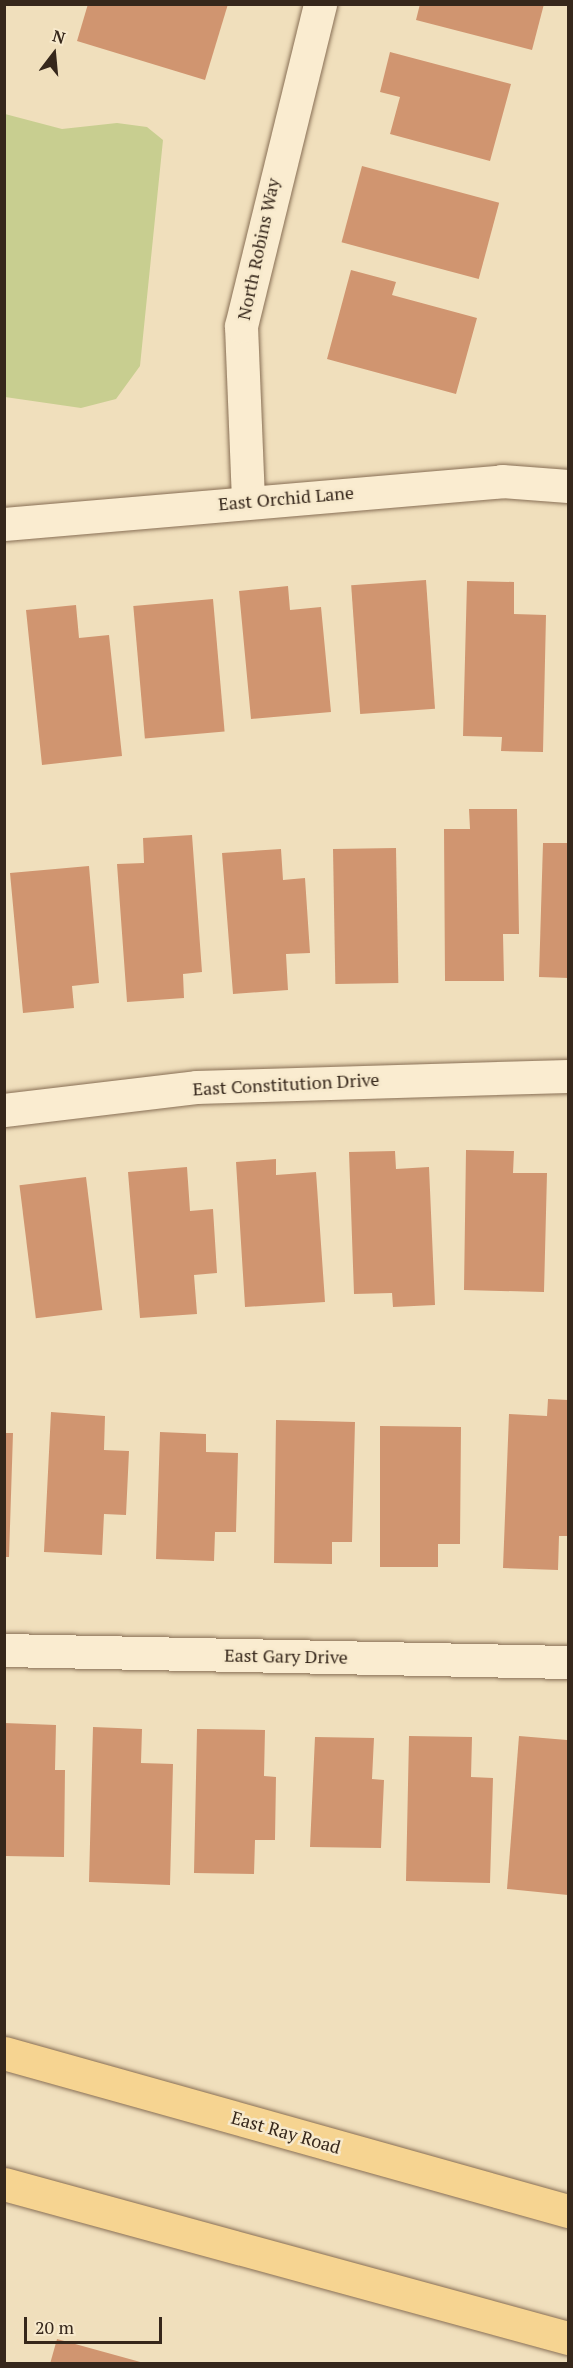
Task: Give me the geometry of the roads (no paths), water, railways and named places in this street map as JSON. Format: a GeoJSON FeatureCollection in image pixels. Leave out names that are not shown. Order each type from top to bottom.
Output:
{"type":"FeatureCollection","features":[{"type":"Feature","properties":{"kind":"main road","name":"East Ray Road"},"geometry":{"type":"LineString","coordinates":[[4,2053],[568,2211]]}},
{"type":"Feature","properties":{"kind":"main road"},"geometry":{"type":"LineString","coordinates":[[4,2184],[568,2338]]}},
{"type":"Feature","properties":{"kind":"street","name":"North Robins Way"},"geometry":{"type":"LineString","coordinates":[[249,500],[241,326],[320,4]]}},
{"type":"Feature","properties":{"kind":"street","name":"East Orchid Lane"},"geometry":{"type":"LineString","coordinates":[[4,524],[249,500],[502,481],[568,486]]}},
{"type":"Feature","properties":{"kind":"street","name":"East Constitution Drive"},"geometry":{"type":"LineString","coordinates":[[4,1110],[196,1087],[568,1077]]}},
{"type":"Feature","properties":{"kind":"street","name":"East Gary Drive"},"geometry":{"type":"LineString","coordinates":[[4,1650],[568,1662]]}}]}
